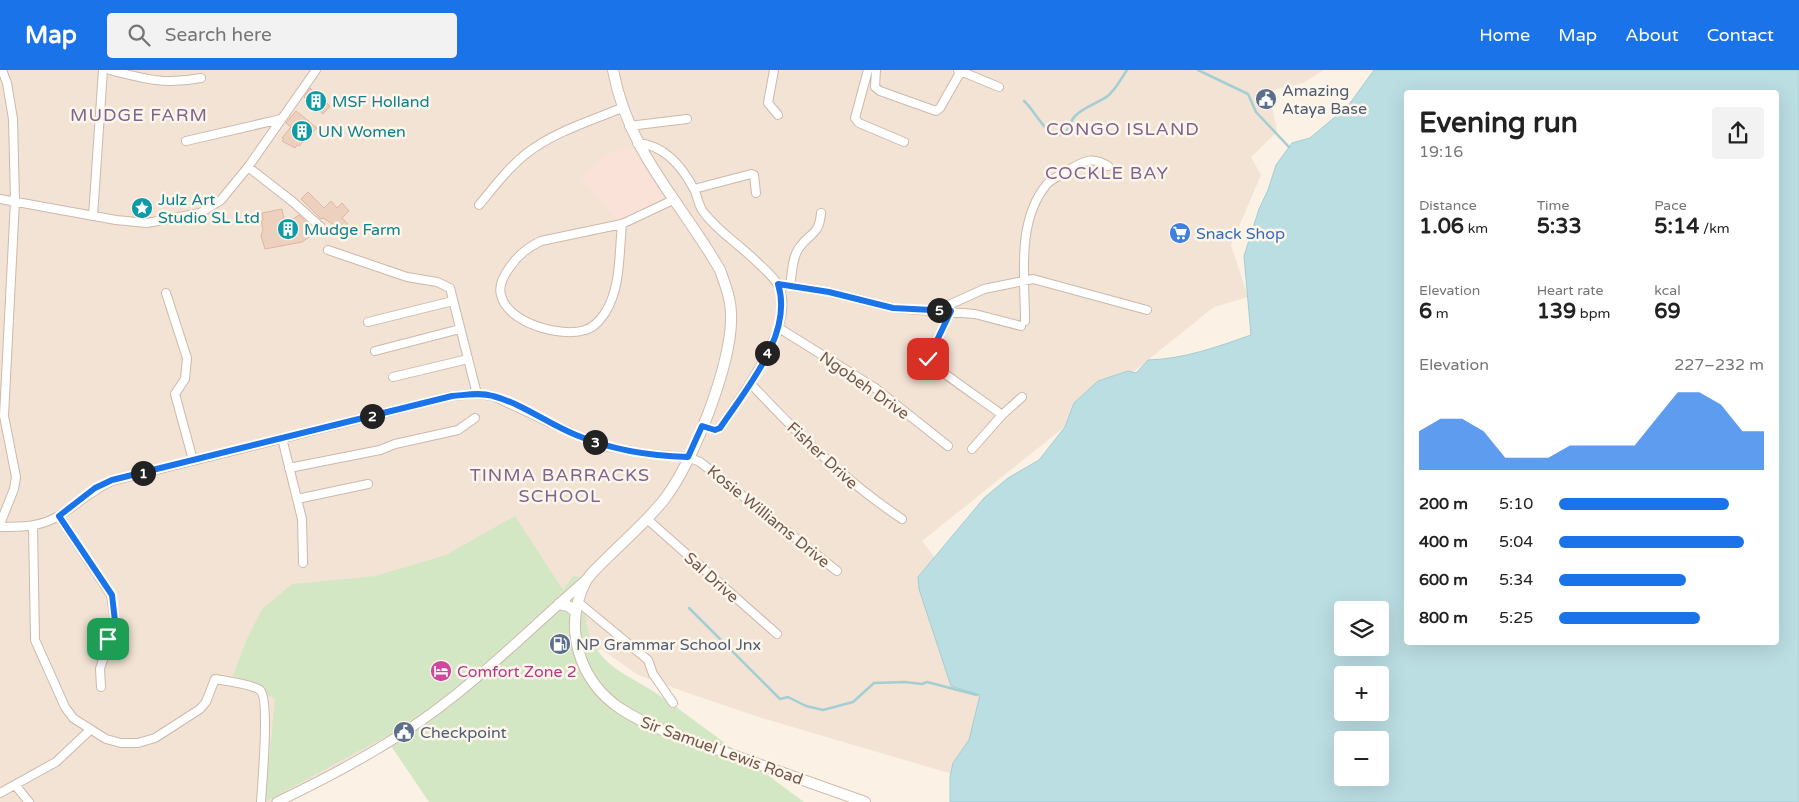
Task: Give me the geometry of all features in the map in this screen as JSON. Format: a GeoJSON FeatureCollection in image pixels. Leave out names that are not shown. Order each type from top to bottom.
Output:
{"type":"FeatureCollection","features":[{"type":"Feature","properties":{"kind":"main road","name":"Sir Samuel Lewis Road"},"geometry":{"type":"LineString","coordinates":[[613,70],[622,108],[637,143],[720,270],[728,291],[732,312],[727,355],[702,426],[674,485],[647,519],[586,579],[577,608],[577,646],[582,667],[604,697],[640,721],[680,737],[866,802]]}},
{"type":"Feature","properties":{"kind":"main road"},"geometry":{"type":"LineString","coordinates":[[559,604],[577,608]]}},
{"type":"Feature","properties":{"kind":"street"},"geometry":{"type":"LineString","coordinates":[[0,526],[14,489],[16,477],[6,428],[4,403],[11,321],[16,201],[13,119],[7,83],[2,70]]}},
{"type":"Feature","properties":{"kind":"street"},"geometry":{"type":"LineString","coordinates":[[93,216],[103,70]]}},
{"type":"Feature","properties":{"kind":"street"},"geometry":{"type":"LineString","coordinates":[[110,70],[150,81],[167,83],[201,78]]}},
{"type":"Feature","properties":{"kind":"street"},"geometry":{"type":"LineString","coordinates":[[0,199],[93,216],[147,223],[200,213],[221,200],[248,167],[316,70]]}},
{"type":"Feature","properties":{"kind":"street"},"geometry":{"type":"LineString","coordinates":[[774,70],[768,103],[778,115]]}},
{"type":"Feature","properties":{"kind":"street"},"geometry":{"type":"LineString","coordinates":[[868,70],[855,118],[859,122],[904,142]]}},
{"type":"Feature","properties":{"kind":"street"},"geometry":{"type":"LineString","coordinates":[[876,70],[875,86],[880,91],[918,107],[936,111],[940,108],[960,71],[999,87]]}},
{"type":"Feature","properties":{"kind":"street"},"geometry":{"type":"LineString","coordinates":[[479,205],[510,168],[527,152],[568,130],[622,108]]}},
{"type":"Feature","properties":{"kind":"street"},"geometry":{"type":"LineString","coordinates":[[186,141],[281,119]]}},
{"type":"Feature","properties":{"kind":"street"},"geometry":{"type":"LineString","coordinates":[[629,126],[686,119]]}},
{"type":"Feature","properties":{"kind":"street"},"geometry":{"type":"LineString","coordinates":[[637,143],[657,146],[675,161],[694,189],[701,208],[708,217],[778,284],[829,292],[893,308],[951,311],[1023,324],[1023,280],[1030,218],[1035,204],[1049,182],[1088,159],[1099,161],[1108,166]]}},
{"type":"Feature","properties":{"kind":"street"},"geometry":{"type":"LineString","coordinates":[[248,167],[293,202],[322,228]]}},
{"type":"Feature","properties":{"kind":"street"},"geometry":{"type":"LineString","coordinates":[[694,189],[750,174],[754,175],[756,193]]}},
{"type":"Feature","properties":{"kind":"street"},"geometry":{"type":"LineString","coordinates":[[622,224],[615,286],[610,303],[596,324],[587,330],[574,333],[559,332],[538,326],[518,317],[503,302],[500,285],[504,276],[529,247],[541,241],[622,224],[673,200]]}},
{"type":"Feature","properties":{"kind":"street"},"geometry":{"type":"LineString","coordinates":[[790,286],[798,248],[820,226],[821,213]]}},
{"type":"Feature","properties":{"kind":"street"},"geometry":{"type":"LineString","coordinates":[[328,250],[408,277],[438,282],[450,288],[477,394]]}},
{"type":"Feature","properties":{"kind":"street"},"geometry":{"type":"LineString","coordinates":[[938,310],[984,289],[1033,279],[1147,310]]}},
{"type":"Feature","properties":{"kind":"street"},"geometry":{"type":"LineString","coordinates":[[702,426],[715,430],[720,428],[750,383],[779,328],[782,303],[778,284]]}},
{"type":"Feature","properties":{"kind":"street"},"geometry":{"type":"LineString","coordinates":[[166,293],[187,358],[185,379],[175,394],[194,460]]}},
{"type":"Feature","properties":{"kind":"street"},"geometry":{"type":"LineString","coordinates":[[368,322],[453,301]]}},
{"type":"Feature","properties":{"kind":"street"},"geometry":{"type":"LineString","coordinates":[[951,311],[928,359],[930,364],[954,379],[1002,415]]}},
{"type":"Feature","properties":{"kind":"street","name":"Ngobeh Drive"},"geometry":{"type":"LineString","coordinates":[[779,328],[875,388],[948,446]]}},
{"type":"Feature","properties":{"kind":"street"},"geometry":{"type":"LineString","coordinates":[[375,351],[460,329]]}},
{"type":"Feature","properties":{"kind":"street"},"geometry":{"type":"LineString","coordinates":[[393,377],[468,359]]}},
{"type":"Feature","properties":{"kind":"street","name":"Fisher Drive"},"geometry":{"type":"LineString","coordinates":[[750,383],[794,429],[864,494],[902,519]]}},
{"type":"Feature","properties":{"kind":"street","name":"Kosie Williams Drive"},"geometry":{"type":"LineString","coordinates":[[0,526],[33,526],[59,516],[95,488],[112,480],[452,396],[477,394],[506,401],[576,435],[609,446],[647,454],[688,457],[700,462],[837,571]]}},
{"type":"Feature","properties":{"kind":"street"},"geometry":{"type":"LineString","coordinates":[[972,449],[1002,415],[1022,397]]}},
{"type":"Feature","properties":{"kind":"street"},"geometry":{"type":"LineString","coordinates":[[289,468],[380,450],[395,444],[458,430],[474,418]]}},
{"type":"Feature","properties":{"kind":"street"},"geometry":{"type":"LineString","coordinates":[[282,438],[302,519],[303,563]]}},
{"type":"Feature","properties":{"kind":"street"},"geometry":{"type":"LineString","coordinates":[[297,500],[368,484]]}},
{"type":"Feature","properties":{"kind":"street"},"geometry":{"type":"LineString","coordinates":[[59,516],[112,595],[115,621],[100,669],[101,687]]}},
{"type":"Feature","properties":{"kind":"street","name":"Sal Drive"},"geometry":{"type":"LineString","coordinates":[[647,519],[777,634]]}},
{"type":"Feature","properties":{"kind":"street"},"geometry":{"type":"LineString","coordinates":[[33,526],[35,640],[65,707],[73,718],[106,739],[121,743],[138,743],[155,738],[200,709],[206,702],[215,679],[257,688],[264,695],[265,730],[261,802]]}},
{"type":"Feature","properties":{"kind":"street"},"geometry":{"type":"LineString","coordinates":[[277,802],[355,762],[407,731],[464,688],[586,579]]}},
{"type":"Feature","properties":{"kind":"street"},"geometry":{"type":"LineString","coordinates":[[577,608],[648,660],[653,674],[673,703]]}},
{"type":"Feature","properties":{"kind":"street"},"geometry":{"type":"LineString","coordinates":[[0,793],[16,786],[56,762],[90,730]]}},
{"type":"Feature","properties":{"kind":"street"},"geometry":{"type":"LineString","coordinates":[[16,786],[29,802]]}},
{"type":"Feature","properties":{"kind":"shaded area"},"geometry":{"type":"Polygon","coordinates":[[[0,70],[1324,70],[1303,83],[1269,91],[1277,132],[1251,157],[1261,175],[1231,245],[1248,297],[1214,307],[922,541],[1000,641],[986,784],[759,717],[688,693],[638,675],[601,649],[276,802],[0,802],[0,70]]]}},
{"type":"Feature","properties":{"kind":"shaded area"},"geometry":{"type":"Polygon","coordinates":[[[631,146],[663,198],[640,212],[616,220],[580,178],[607,154],[631,146]]]}},
{"type":"Feature","properties":{"kind":"green space"},"geometry":{"type":"Polygon","coordinates":[[[515,516],[563,590],[573,576],[582,577],[585,580],[587,626],[593,643],[610,664],[675,706],[804,802],[429,802],[385,737],[265,802],[275,699],[232,678],[246,641],[262,609],[292,584],[375,576],[446,555],[515,516]]]}},
{"type":"Feature","properties":{"kind":"water"},"geometry":{"type":"Polygon","coordinates":[[[1374,70],[1799,70],[1799,802],[950,802],[950,777],[953,763],[969,740],[980,695],[951,686],[919,589],[918,577],[984,498],[1008,478],[1039,460],[1065,427],[1074,403],[1098,381],[1128,371],[1136,373],[1148,360],[1187,355],[1251,335],[1244,256],[1276,165],[1292,143],[1310,138],[1348,106],[1374,70]]]}},
{"type":"Feature","properties":{"kind":"building","name":"MSF Holland"},"geometry":{"type":"Polygon","coordinates":[[[310,88],[330,106],[323,114],[304,97],[310,88]]]}},
{"type":"Feature","properties":{"kind":"building","name":"UN Women"},"geometry":{"type":"Polygon","coordinates":[[[296,111],[317,128],[295,148],[282,141],[284,139],[282,138],[291,127],[286,123],[296,111]]]}},
{"type":"Feature","properties":{"kind":"building"},"geometry":{"type":"Polygon","coordinates":[[[308,192],[324,208],[331,201],[337,208],[342,203],[349,211],[342,218],[348,224],[339,228],[323,218],[321,219],[301,199],[308,192]]]}},
{"type":"Feature","properties":{"kind":"building","name":"Mudge Farm"},"geometry":{"type":"Polygon","coordinates":[[[282,209],[285,225],[299,215],[316,232],[302,242],[265,249],[261,236],[263,229],[262,213],[282,209]]]}},
{"type":"Feature","properties":{"kind":"waterway"},"geometry":{"type":"LineString","coordinates":[[1024,101],[1050,132],[1062,135],[1067,131],[1073,118],[1109,95],[1127,70]]}},
{"type":"Feature","properties":{"kind":"waterway"},"geometry":{"type":"LineString","coordinates":[[1198,70],[1248,94],[1256,112],[1289,147]]}},
{"type":"Feature","properties":{"kind":"waterway"},"geometry":{"type":"LineString","coordinates":[[689,608],[780,699],[788,697],[806,706],[823,710],[853,702],[874,683],[905,682],[922,684],[927,682],[977,695]]}},
{"type":"Feature","properties":{"kind":"place","name":"Amazing Ataya Base"},"geometry":{"type":"Point","coordinates":[1266,99]}},
{"type":"Feature","properties":{"kind":"place","name":"MSF Holland"},"geometry":{"type":"Point","coordinates":[316,101]}},
{"type":"Feature","properties":{"kind":"place","name":"UN Women"},"geometry":{"type":"Point","coordinates":[302,131]}},
{"type":"Feature","properties":{"kind":"place","name":"Julz Art Studio SL Ltd"},"geometry":{"type":"Point","coordinates":[142,208]}},
{"type":"Feature","properties":{"kind":"place","name":"Mudge Farm"},"geometry":{"type":"Point","coordinates":[288,229]}},
{"type":"Feature","properties":{"kind":"place","name":"Snack Shop"},"geometry":{"type":"Point","coordinates":[1180,233]}},
{"type":"Feature","properties":{"kind":"place","name":"NP Grammar School Jnx"},"geometry":{"type":"Point","coordinates":[560,644]}},
{"type":"Feature","properties":{"kind":"place","name":"Comfort Zone 2"},"geometry":{"type":"Point","coordinates":[441,671]}},
{"type":"Feature","properties":{"kind":"place","name":"Checkpoint"},"geometry":{"type":"Point","coordinates":[404,732]}},
{"type":"Feature","properties":{"kind":"district","name":"MUDGE FARM"},"geometry":{"type":"Point","coordinates":[139,115]}},
{"type":"Feature","properties":{"kind":"district","name":"CONGO ISLAND"},"geometry":{"type":"Point","coordinates":[1123,129]}},
{"type":"Feature","properties":{"kind":"district","name":"COCKLE BAY"},"geometry":{"type":"Point","coordinates":[1107,173]}},
{"type":"Feature","properties":{"kind":"district","name":"TINMA BARRACKS SCHOOL"},"geometry":{"type":"Point","coordinates":[560,485]}},
{"type":"Feature","properties":{"kind":"route"},"geometry":{"type":"LineString","coordinates":[[108,639],[115,621],[112,595],[59,516],[95,488],[112,480],[452,396],[477,394],[493,396],[506,401],[576,435],[609,446],[647,454],[688,457],[702,426],[715,430],[720,428],[750,383],[771,345],[781,320],[782,303],[778,284],[829,292],[893,308],[951,311],[928,359]]}}]}
